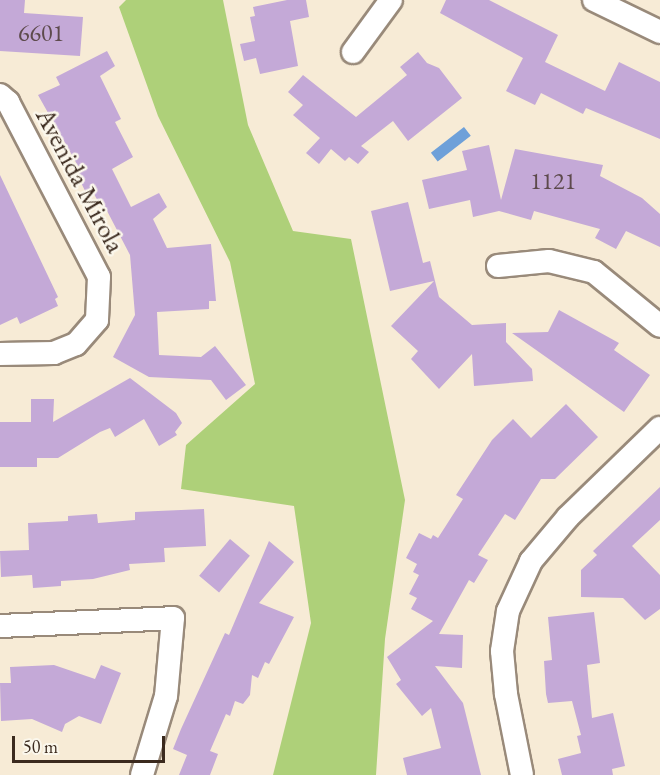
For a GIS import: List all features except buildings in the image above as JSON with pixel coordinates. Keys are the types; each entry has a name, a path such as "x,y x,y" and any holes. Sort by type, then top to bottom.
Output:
{"street":[{"path":"353,52 391,0"},
{"path":"594,0 660,32"},
{"name":"Avenida Mirola","path":"0,354 54,353 76,344 97,320 99,277 4,98"},
{"path":"498,266 549,261 594,272 660,326"},
{"path":"522,775 505,683 502,651 508,611 531,561 568,517 660,428"},
{"path":"0,626 173,618 166,696 142,775"}],"green space":[{"path":"126,0 223,0 248,125 293,231 351,239 405,500 385,639 376,775 273,775 311,623 294,506 181,489 186,445 255,384 230,262 158,116 119,7"}],"water":[{"path":"464,127 471,136 438,162 431,153"}]}
